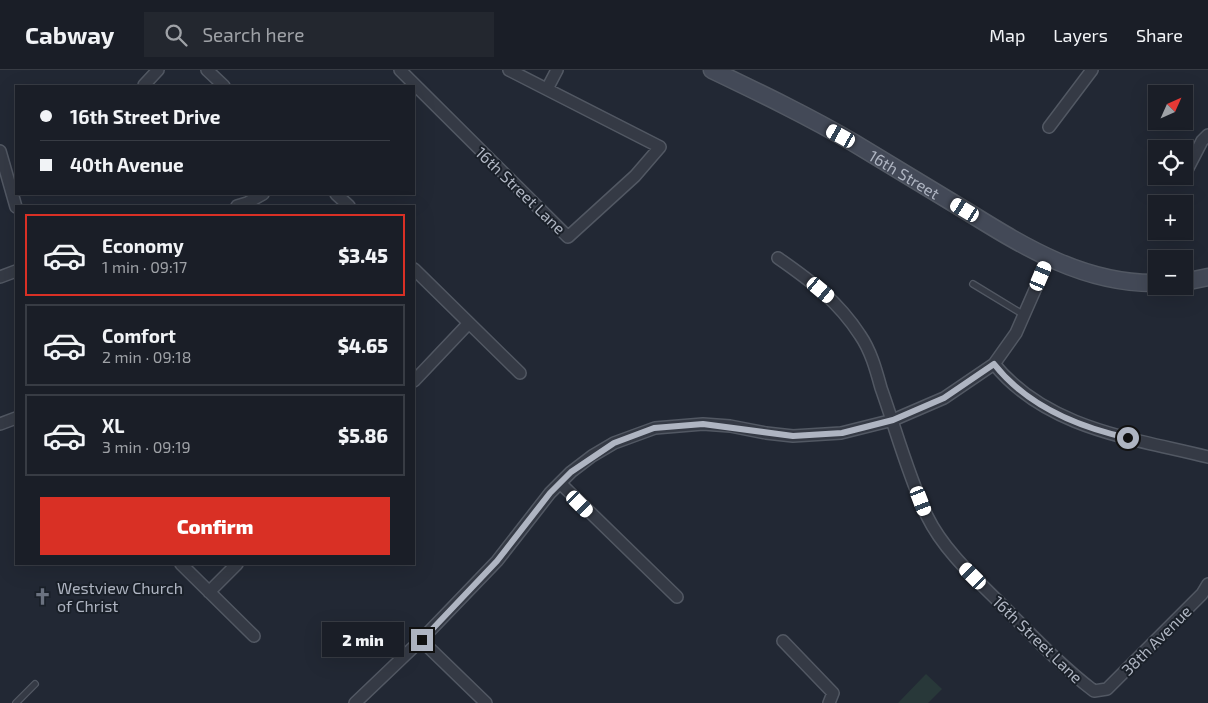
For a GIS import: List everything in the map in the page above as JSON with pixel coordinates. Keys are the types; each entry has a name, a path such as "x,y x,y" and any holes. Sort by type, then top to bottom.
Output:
{"main road":[{"name":"16th Street","path":"712,70 818,123 1004,234 1048,258 1095,276 1118,281 1148,283"},
{"path":"1193,280 1208,277"}],"street":[{"path":"144,85 158,70"},
{"path":"207,70 223,85"},
{"name":"16th Street Lane","path":"400,70 568,237 634,176 660,147 510,70"},
{"path":"547,89 557,70"},
{"path":"1049,127 1092,70"},
{"path":"1193,158 1202,141 1208,135"},
{"path":"0,151 15,205"},
{"path":"240,205 262,195"},
{"path":"337,195 348,205"},
{"name":"16th Street Lane","path":"778,258 830,297 861,335 872,358 924,509 936,532 959,562 1043,646 1082,682 1094,691 1099,690"},
{"path":"355,703 422,640 497,561 550,493 585,461 614,443 654,428 703,424 793,436 842,433 893,420 944,398 994,364 1016,333 1048,258"},
{"path":"415,270 520,373"},
{"path":"0,277 15,272"},
{"path":"415,380 469,323"},
{"path":"994,364 1005,378 1045,408 1068,419 1112,434 1208,457"},
{"path":"0,424 15,418"},
{"path":"560,483 677,597"},
{"path":"182,565 254,636"},
{"path":"209,592 236,565"},
{"name":"38th Avenue","path":"1099,690 1107,689 1202,594 1208,584"},
{"path":"422,640 486,703"},
{"path":"783,641 829,688 833,694 829,703"}],"lane":[{"path":"972,284 1024,315"},
{"path":"16,703 35,684"}],"shaded area":[{"path":"926,674 942,689 928,703 898,703"}],"place":[{"name":"Westview Church of Christ","path":"43,596"}],"route":[{"path":"422,640 497,561 550,493 571,472 592,456 614,443 654,428 703,424 730,426 793,436 842,433 893,420 944,398 994,364 1005,378 1045,408 1087,427 1128,438"}]}
